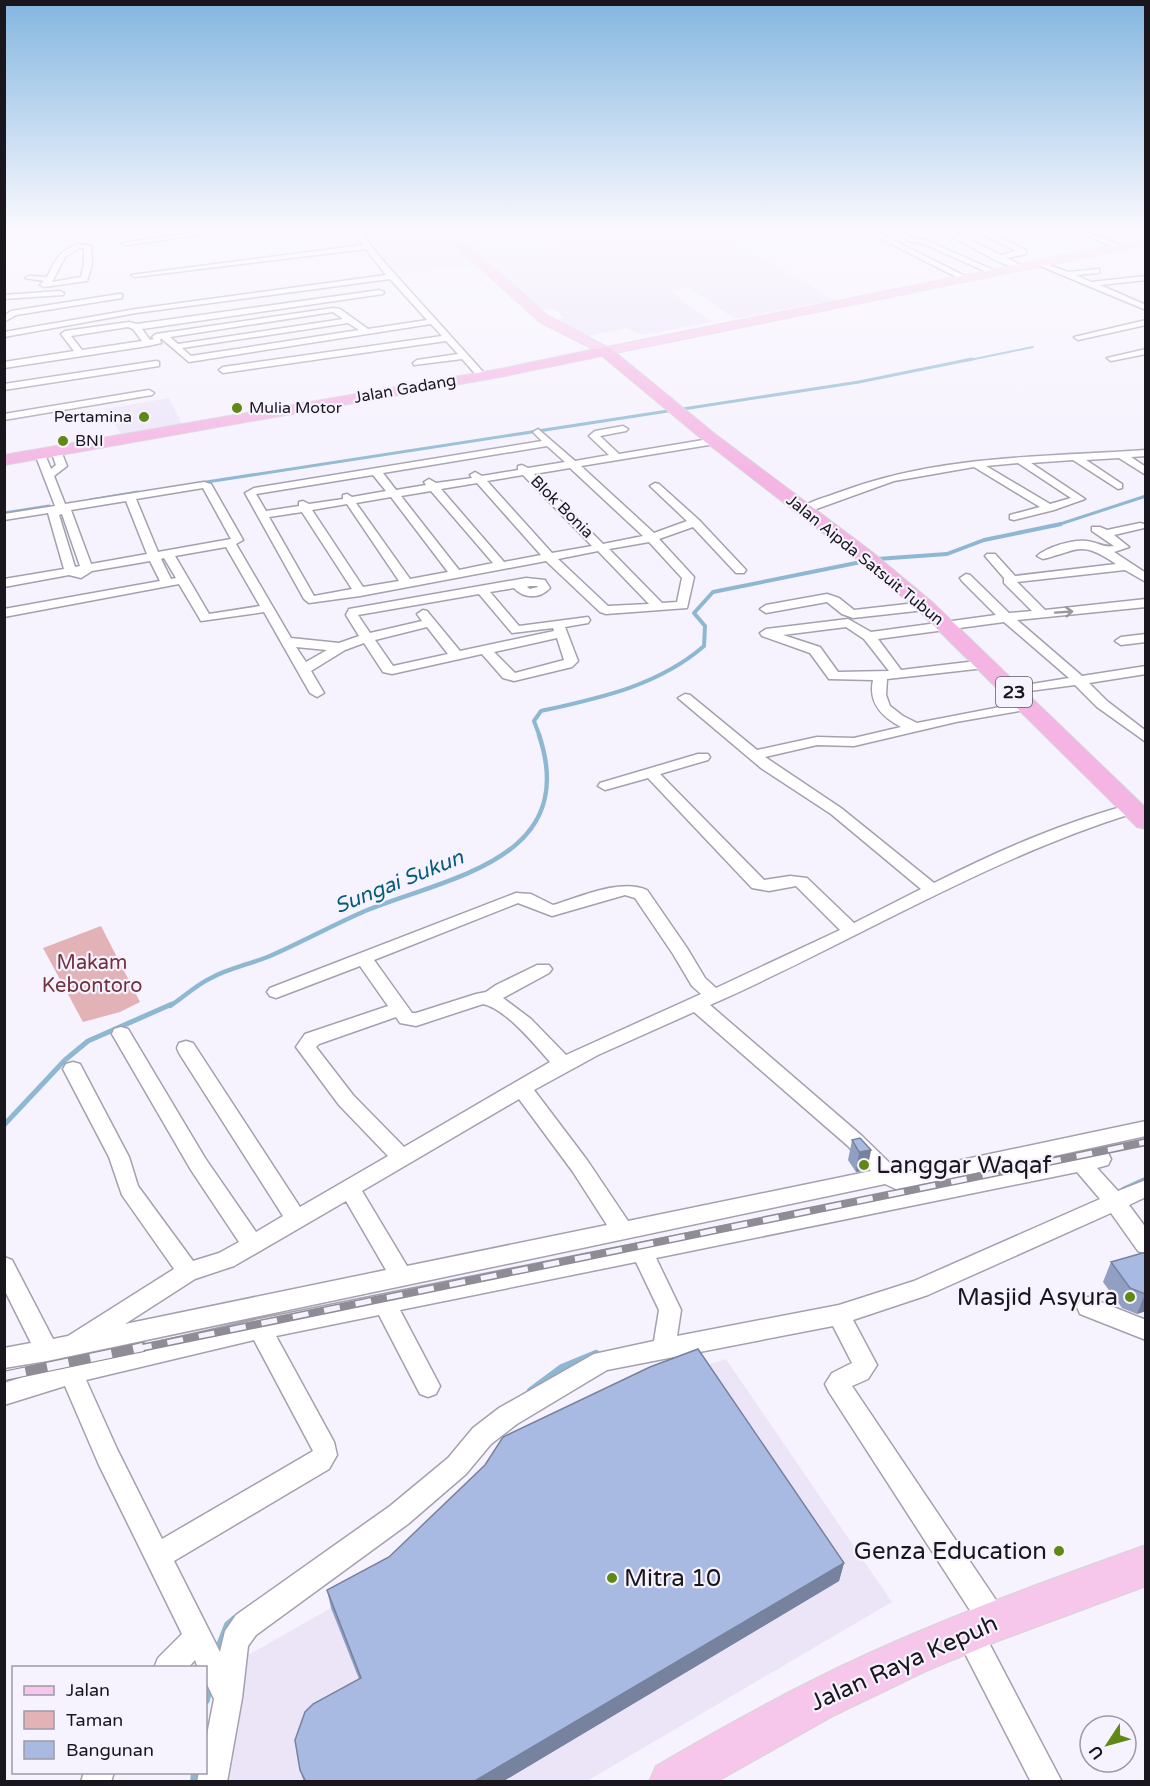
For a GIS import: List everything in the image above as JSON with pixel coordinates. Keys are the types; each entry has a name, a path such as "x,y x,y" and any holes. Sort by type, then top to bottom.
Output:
{"highway":[{"name":"Jalan Gadang","path":"4,460 482,376 605,351"},
{"name":"Jalan Aipda Satsuit Tubun","path":"605,351 712,439 871,561 925,606 1141,818"},
{"name":"Jalan Aipda Satsuit Tubun","path":"588,355 621,365"}],"main road":[{"path":"540,313 549,321 605,351"},
{"name":"Jalan Gadang","path":"605,351 792,313"},
{"path":"549,321 552,329 588,355"},
{"name":"Jalan Raya Kepuh","path":"672,1782 809,1706 910,1656 1146,1565"}],"street":[{"path":"4,320 14,313"},
{"path":"4,327 80,313"},
{"path":"4,365 80,353 141,329 215,313"},
{"path":"4,335 141,329 242,313"},
{"path":"168,337 313,313"},
{"path":"331,313 367,332"},
{"path":"427,313 482,376"},
{"path":"180,347 346,321"},
{"path":"346,321 357,333"},
{"path":"4,345 129,324 168,337 180,347 187,359 434,321"},
{"path":"1078,337 1146,321"},
{"path":"253,323 280,345"},
{"path":"130,335 141,329"},
{"path":"1095,333 1114,340"},
{"path":"65,334 80,353"},
{"path":"223,370 447,338"},
{"path":"72,343 84,342"},
{"path":"35,350 42,359"},
{"path":"1111,358 1146,351"},
{"path":"417,363 462,356"},
{"path":"1121,356 1137,362"},
{"path":"4,387 156,364"},
{"path":"4,417 149,393"},
{"path":"614,455 594,436 623,429"},
{"path":"477,477 549,557 605,610 683,605 688,577 652,538 538,432"},
{"path":"261,513 712,439"},
{"path":"548,443 254,490 250,493 310,599 319,600 652,538 695,522"},
{"path":"48,475 62,466 56,451"},
{"path":"804,510 900,476 1020,460 1146,453"},
{"path":"40,454 61,508 67,512 75,535 80,571"},
{"path":"1122,455 1146,472"},
{"path":"1075,457 1118,486"},
{"path":"1014,517 1080,499 1020,460"},
{"path":"413,465 433,485 501,566"},
{"path":"977,465 1050,508"},
{"name":"Blok Bonia","path":"524,469 659,607"},
{"path":"376,471 456,574"},
{"path":"4,517 207,486 237,540 4,584"},
{"path":"655,486 695,522 740,570"},
{"path":"130,497 167,583"},
{"path":"349,499 407,583"},
{"path":"304,506 360,592"},
{"path":"61,508 53,514 61,537 80,571 90,597"},
{"path":"1106,551 1123,547 1100,532 1144,527"},
{"path":"61,537 75,535"},
{"path":"229,543 317,693"},
{"path":"1043,556 1078,543 1106,551 1146,579"},
{"path":"168,554 205,618 268,609"},
{"path":"991,556 1011,579"},
{"path":"1011,579 1127,566"},
{"path":"966,578 1064,666 1105,707 1143,733"},
{"path":"1011,579 1008,581 1042,614"},
{"path":"4,613 182,580"},
{"path":"524,587 482,590 353,612 352,615 388,669 392,670 484,649 521,635 560,628 584,620"},
{"path":"482,590 521,635"},
{"path":"765,609 827,598 836,601 848,613 853,614 925,606"},
{"path":"415,601 429,623 456,655"},
{"path":"868,636 1006,616 1146,603"},
{"path":"790,616 802,628"},
{"path":"304,669 340,647 429,623"},
{"path":"897,673 868,636 848,623 766,633 815,650 834,676 881,676 985,664"},
{"path":"484,649 508,675 517,677 570,662 560,628"},
{"path":"1122,641 1146,638"},
{"path":"288,642 340,647"},
{"path":"754,754 817,741 854,742 1079,682 1146,670"},
{"path":"881,676 880,691 885,711 895,719 914,727"},
{"path":"685,698 754,754 836,811 933,890"},
{"path":"605,786 704,757"},
{"path":"650,772 758,884 767,886 785,881 801,882 852,931"},
{"path":"73,1345 188,1272 226,1260 563,1064 600,1045 705,1000 852,931 993,860 1054,835 1141,818"},
{"path":"276,992 511,899 525,898 552,911 624,890 633,890 641,894 681,952 705,1000 877,1162 886,1176 898,1182 1146,1128"},
{"path":"363,958 406,1018 416,1020 482,998 491,998 526,1026 563,1064"},
{"path":"491,998 502,989 543,969"},
{"path":"399,1009 312,1039 305,1047 346,1100 402,1157"},
{"path":"121,1034 198,1164 252,1243"},
{"path":"186,1048 296,1219"},
{"path":"73,1069 119,1157 129,1189 188,1272"},
{"path":"522,1089 580,1166 622,1230"},
{"path":"4,1395 71,1373 260,1329 1091,1161 1111,1198 1146,1245"},
{"path":"4,1358 886,1176"},
{"path":"349,1188 402,1277"},
{"path":"212,1782 228,1698 235,1641 246,1625 399,1515 457,1466 482,1436 507,1416 602,1361 665,1343 839,1316 920,1288 1111,1198 1146,1188"},
{"path":"642,1253 670,1310 665,1343"},
{"path":"4,1266 46,1350"},
{"path":"386,1305 428,1386"},
{"path":"1088,1307 1146,1330"},
{"path":"839,1316 865,1365 861,1371 839,1380 837,1384 981,1627 1047,1782"},
{"path":"158,1556 320,1461 325,1455 326,1450 260,1329"},
{"path":"71,1373 98,1438 228,1698"},
{"path":"173,1666 206,1652"}],"shaded area":[{"path":"559,313 700,313 712,322 642,335 627,328 583,337 557,320 564,318"},
{"path":"727,313 765,313 735,319"},
{"name":"Pertamina","path":"169,398 182,424 121,434 105,409"},
{"name":"Mitra 10","path":"726,1359 892,1602 587,1781 225,1782 241,1659 331,1608 696,1369"}],"green space":[{"name":"Makam Kebontoro","path":"101,926 140,1002 120,1012 83,1022 43,948"}],"building":[{"path":"860,1138 871,1150 859,1152 852,1140"},
{"path":"1146,1252 1145,1294 1130,1288 1111,1262"},
{"name":"Mitra 10","path":"698,1349 844,1563 473,1782 306,1782 300,1770 295,1740 305,1712 313,1704 361,1678 327,1590 389,1557 485,1465 503,1437 650,1367"}],"waterway":[{"path":"965,361 1033,347"},
{"path":"683,409 859,382 972,359"},
{"path":"200,483 668,411"},
{"path":"90,500 138,492"},
{"path":"1059,524 1146,496"},
{"path":"4,513 49,506"},
{"path":"877,559 947,554 984,540 1059,524"},
{"path":"1054,526 1059,524"},
{"name":"Sungai Sukun","path":"540,737 534,721 541,711 606,695 648,681 686,660 704,646 705,626 694,613 713,592 866,561"},
{"name":"Sungai Sukun","path":"170,1006 200,984 218,975 270,956 365,911 468,873 499,857 524,837 541,810 547,777 539,735"},
{"name":"Sungai Sukun","path":"4,1125 65,1060 88,1041 172,1004"},
{"path":"1124,1189 1146,1179"},
{"path":"531,1391 562,1368 596,1354"},
{"path":"217,1653 228,1625 235,1619"},
{"path":"207,1696 210,1682"},
{"path":"194,1782 195,1774"}],"railway":[{"path":"136,1349 1146,1142"},
{"path":"4,1376 143,1347"}],"place":[{"name":"Mulia Motor","path":"237,408"},
{"name":"Pertamina","path":"144,417"},
{"name":"BNI","path":"63,441"},
{"name":"Langgar Waqaf","path":"864,1165"},
{"name":"Masjid Asyura","path":"1130,1297"},
{"name":"Genza Education","path":"1059,1551"},
{"name":"Mitra 10","path":"612,1578"}]}
